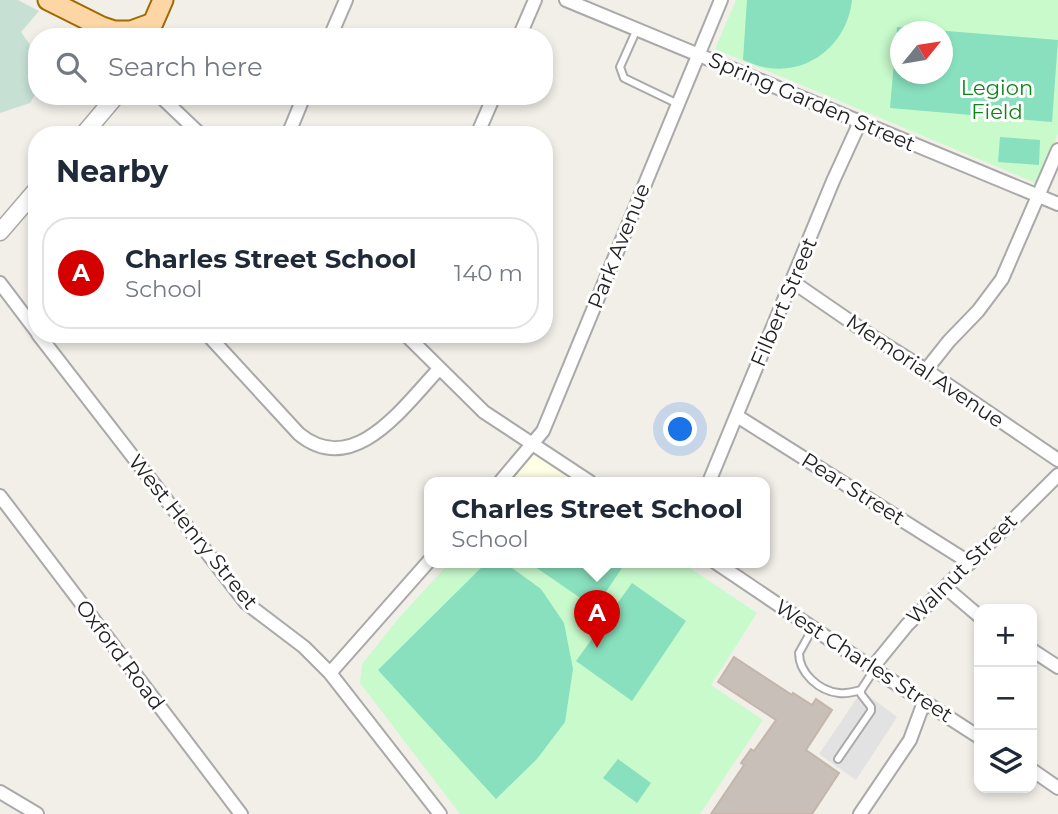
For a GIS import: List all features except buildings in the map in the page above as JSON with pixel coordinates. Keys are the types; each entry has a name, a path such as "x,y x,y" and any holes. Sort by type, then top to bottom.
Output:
{"main road":[{"path":"48,0 105,28"},
{"path":"151,28 163,0"}],"street":[{"path":"334,28 346,0"},
{"path":"523,28 535,0"},
{"name":"Spring Garden Street","path":"566,0 1058,204"},
{"name":"Park Avenue","path":"504,477 543,431 721,0"},
{"path":"91,126 108,105"},
{"path":"169,105 192,126"},
{"path":"292,126 300,105"},
{"path":"481,126 490,105"},
{"name":"Filbert Street","path":"711,477 832,181 860,122"},
{"path":"926,370 997,286 1058,150"},
{"path":"0,232 28,199"},
{"name":"Memorial Avenue","path":"793,282 1058,460"},
{"name":"West Henry Street","path":"0,283 28,312"},
{"name":"West Henry Street","path":"45,343 246,603 304,647 330,673 440,814"},
{"path":"215,343 299,434 311,444 323,449 347,448 368,439 439,369"},
{"path":"414,343 484,412 582,477"},
{"name":"Pear Street","path":"737,416 970,563"},
{"name":"Walnut Street","path":"873,669 892,641 1058,475"},
{"name":"Oxford Road","path":"0,496 241,814"},
{"path":"330,673 424,567"},
{"name":"West Charles Street","path":"724,568 974,734"},
{"path":"945,587 974,612"},
{"path":"1037,653 1058,667"},
{"path":"860,814 910,740 924,702"},
{"path":"1037,773 1058,788"},
{"path":"0,792 37,814"}],"lane":[{"path":"637,29 620,67 624,78 678,104"},
{"path":"813,628 799,653 803,671 830,691 839,693 861,690"},
{"path":"838,759 871,711 861,690 873,669"}],"shaded area":[{"path":"0,0 18,0 39,11 21,32 28,42 28,104 0,113"},
{"path":"532,446 582,477 504,477"},
{"path":"869,696 897,717 856,780 819,754 857,698"}],"green space":[{"name":"Legion Field","path":"736,0 1058,0 1058,134 1036,183 715,49"},
{"path":"747,0 852,0 849,15 835,42 813,60 784,69 743,60"},
{"path":"953,32 1058,40 1052,122 890,108 892,84 953,84"},
{"path":"1000,137 1040,140 1039,165 998,162"},
{"path":"445,568 690,568 757,613 711,685 763,720 700,814 460,814 360,683 362,664"},
{"path":"481,568 512,568 541,589 564,623 573,669 565,722 537,759 496,799 378,670"},
{"path":"537,568 622,568 595,608"},
{"path":"632,583 686,621 632,701 576,661"},
{"path":"618,759 651,783 637,803 603,778"}],"place":[{"name":"Charles Street School","path":"597,648"}]}
